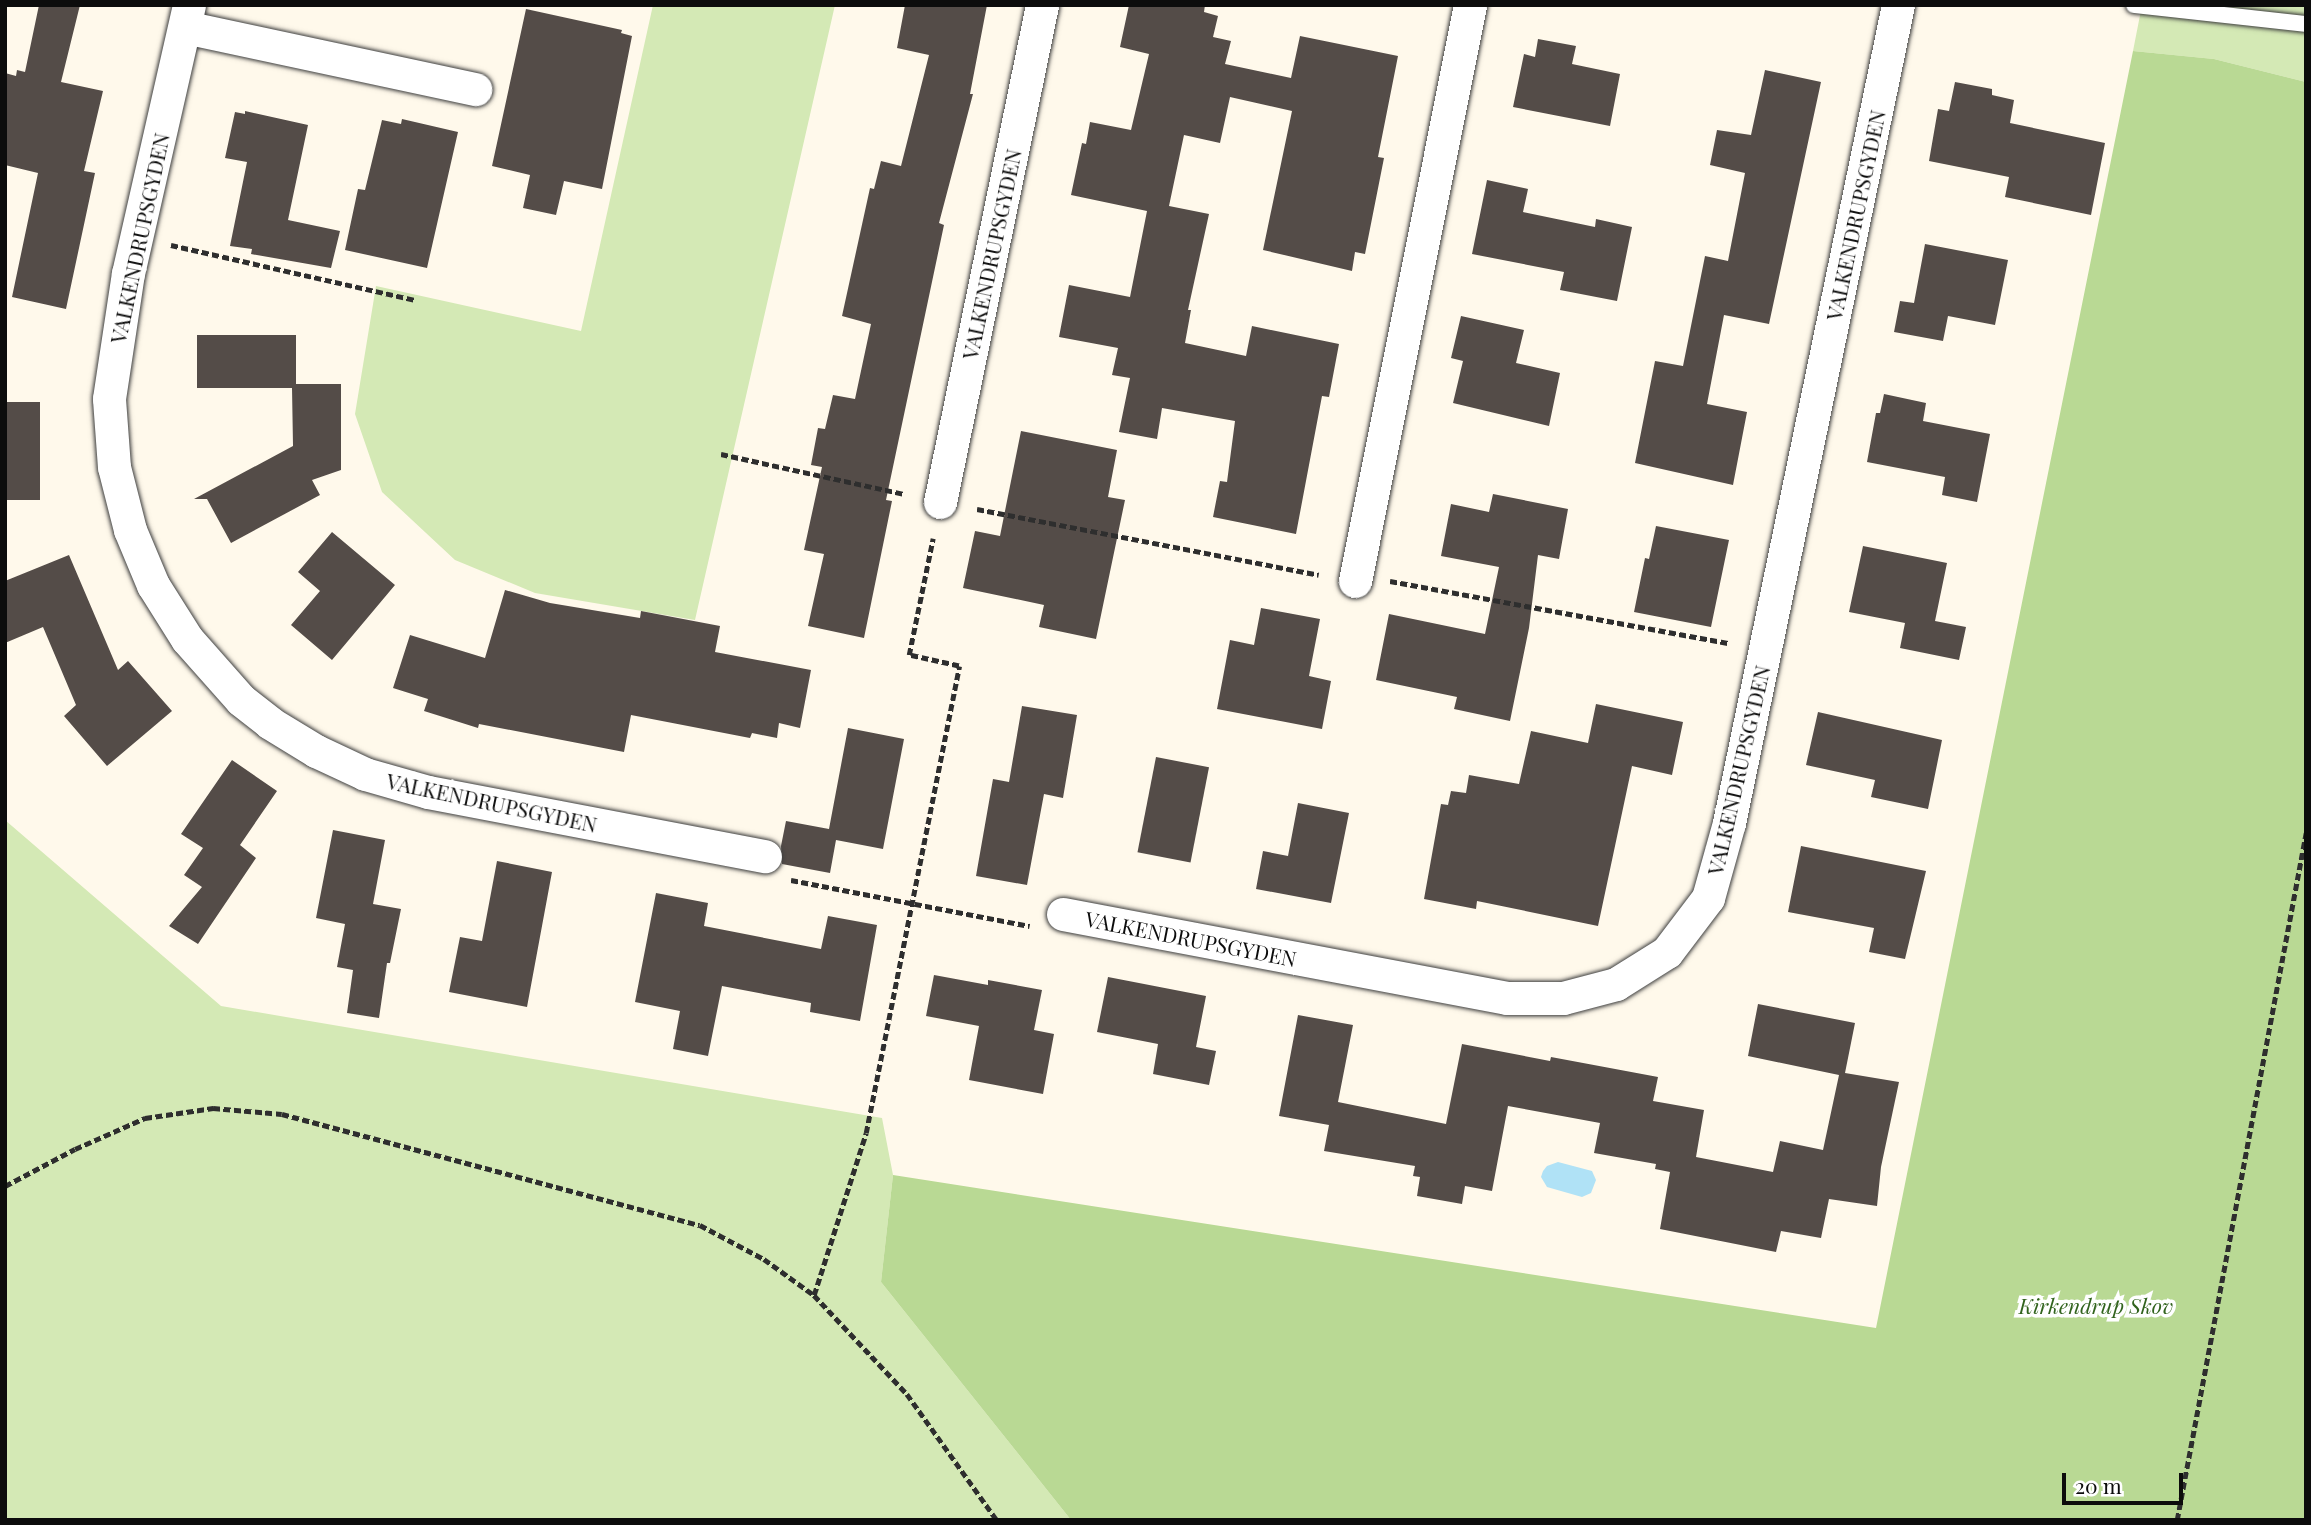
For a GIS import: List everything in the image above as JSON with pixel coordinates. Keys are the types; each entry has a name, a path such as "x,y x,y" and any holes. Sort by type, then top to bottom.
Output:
{"street":[{"name":"VALKENDRUPSGYDEN","path":"940,502 1042,5"},
{"path":"1355,581 1470,5"},
{"name":"VALKENDRUPSGYDEN","path":"1063,914 1507,998 1563,998 1616,984 1667,952 1708,898 1729,822 1898,5"},
{"name":"VALKENDRUPSGYDEN","path":"475,89 187,16 123,299 109,398 114,467 130,530 153,585 187,639 241,700 316,751 365,774 428,792 765,856"}],"lane":[{"path":"2134,5 2306,24"}],"path":[{"path":"138,238 416,300"},
{"path":"721,454 940,502 1355,581 1403,581 1765,649"},
{"path":"814,1295 866,1133 909,905 959,666 909,655 940,502"},
{"path":"2177,1520 2306,833"},
{"path":"765,856 771,876 909,905 1037,927 1063,914"},
{"path":"5,1186 75,1149 145,1118 213,1108 282,1114 700,1225 764,1259 814,1295 907,1394 997,1520"}],"green space":[{"path":"653,5 835,5 695,620 535,593 455,560 382,492 355,414 376,286 581,331"},
{"path":"2142,5 2306,5 2306,82 2214,59 2133,51"},
{"name":"Kirkendrup Skov","path":"2133,51 2214,59 2306,82 2306,1520 1071,1520 881,1282 893,1175 1876,1328"},
{"path":"5,820 221,1006 882,1118 893,1175 881,1282 1071,1520 5,1520"}],"water":[{"path":"1558,1162 1592,1171 1596,1180 1591,1193 1582,1197 1547,1187 1541,1177 1543,1171 1547,1166"}],"building":[{"path":"39,5 80,5 61,82 103,91 84,171 95,173 66,309 12,297 38,173 5,165 5,73 16,76 17,70 25,72"},
{"path":"905,5 987,5 970,94 973,94 939,223 944,225 886,500 892,501 864,638 808,626 824,554 804,550 822,467 811,465 818,428 825,429 833,395 855,399 871,324 842,316 870,188 874,189 881,161 901,166 929,55 897,48"},
{"path":"1129,5 1205,5 1204,12 1218,16 1213,37 1231,41 1225,64 1291,78 1300,36 1398,56 1378,157 1384,158 1365,254 1355,252 1352,271 1263,250 1292,111 1230,97 1220,143 1184,135 1169,206 1209,214 1188,310 1191,310 1185,343 1246,356 1252,326 1339,344 1329,397 1322,396 1296,534 1213,517 1220,481 1227,482 1235,421 1162,408 1157,439 1119,432 1130,378 1112,375 1118,348 1059,337 1069,285 1130,297 1147,211 1071,195 1082,143 1086,144 1090,122 1131,130 1149,54 1120,47"},
{"path":"526,9 622,30 621,33 632,36 602,189 564,181 556,215 523,208 530,175 492,166"},
{"path":"1538,39 1576,46 1572,64 1620,74 1610,126 1513,107 1524,54 1535,57"},
{"path":"1765,70 1821,82 1769,324 1724,315 1707,404 1747,412 1733,485 1635,463 1655,361 1683,366 1705,256 1728,261 1745,173 1710,165 1717,130 1751,135"},
{"path":"1955,82 1992,89 1992,95 2014,100 2010,123 2105,143 2091,215 2005,197 2009,177 1929,161 1938,109 1949,111"},
{"path":"245,111 308,125 288,220 340,231 331,268 251,254 252,249 230,246 247,162 225,158 235,112 245,114"},
{"path":"402,119 458,132 427,268 345,250 358,189 365,190 382,120 401,124"},
{"path":"1487,180 1528,189 1523,212 1595,227 1596,219 1632,227 1617,301 1560,290 1564,272 1472,254"},
{"path":"1925,244 2008,260 1995,325 1948,316 1943,341 1894,332 1900,301 1914,303"},
{"path":"1461,316 1524,330 1516,363 1560,373 1549,426 1453,403 1463,361 1451,358"},
{"path":"197,335 296,335 296,384 341,384 341,470 312,480 320,495 231,543 207,499 194,499 293,446 292,388 197,388"},
{"path":"1884,394 1926,403 1923,421 1990,434 1977,502 1942,495 1945,477 1867,462 1876,413 1880,413"},
{"path":"5,402 40,402 40,500 5,500"},
{"path":"1021,431 1117,450 1108,497 1125,500 1096,639 1039,627 1044,605 963,588 975,531 1000,536"},
{"path":"1493,494 1568,509 1559,559 1538,555 1529,628 1510,721 1454,709 1457,697 1376,680 1389,614 1485,634 1499,567 1441,556 1451,504 1489,512"},
{"path":"1656,526 1729,540 1711,627 1634,612 1645,558 1649,559"},
{"path":"332,532 395,585 332,660 291,625 320,591 298,572"},
{"path":"1863,546 1947,563 1935,621 1966,627 1959,660 1900,648 1905,623 1849,612"},
{"path":"69,555 118,670 128,661 172,711 107,766 64,716 76,705 43,627 5,643 5,581"},
{"path":"505,590 550,603 640,618 641,611 720,626 715,652 811,670 800,728 779,723 777,738 752,733 750,738 631,715 624,752 479,724 478,728 424,711 428,699 393,688 410,635 485,658"},
{"path":"1261,608 1320,619 1309,676 1331,681 1322,729 1217,709 1230,640 1254,645"},
{"path":"1596,704 1683,722 1672,775 1632,766 1598,926 1477,901 1476,909 1424,899 1441,804 1448,805 1451,791 1466,793 1469,775 1519,784 1531,731 1588,743"},
{"path":"1022,706 1077,715 1063,798 1044,794 1027,885 976,876 993,779 1009,782"},
{"path":"1818,712 1942,740 1928,809 1871,797 1875,780 1806,765"},
{"path":"848,728 904,739 883,849 836,840 830,873 782,864 781,846 786,821 829,829"},
{"path":"1156,757 1209,767 1190,863 1137,852"},
{"path":"232,760 277,791 240,845 256,858 198,944 169,926 202,887 184,875 203,848 181,834"},
{"path":"1298,803 1349,813 1331,903 1256,889 1263,851 1288,856"},
{"path":"333,830 385,840 373,904 401,909 390,963 387,963 379,1018 347,1013 353,970 337,967 345,924 316,918"},
{"path":"1801,846 1926,871 1905,959 1869,952 1874,928 1788,912"},
{"path":"497,861 552,872 527,1007 449,992 460,937 482,941"},
{"path":"656,893 708,903 704,926 821,949 828,916 877,925 860,1021 810,1012 811,1003 722,986 708,1056 673,1049 680,1011 635,1002"},
{"path":"934,975 988,985 988,980 1042,990 1034,1030 1054,1034 1043,1094 969,1080 979,1026 926,1016"},
{"path":"1108,977 1206,996 1196,1047 1216,1051 1209,1085 1153,1074 1158,1044 1097,1032"},
{"path":"1758,1004 1855,1023 1845,1073 1899,1082 1881,1167 1877,1206 1829,1199 1821,1238 1781,1231 1776,1252 1660,1229 1670,1172 1655,1169 1656,1164 1594,1153 1600,1123 1508,1106 1492,1191 1465,1186 1462,1204 1417,1196 1420,1177 1413,1176 1415,1166 1324,1151 1329,1125 1279,1116 1298,1015 1353,1025 1338,1102 1446,1124 1462,1044 1550,1061 1551,1057 1658,1077 1653,1101 1704,1110 1696,1157 1773,1172 1780,1141 1823,1150 1839,1075 1748,1056"}]}
